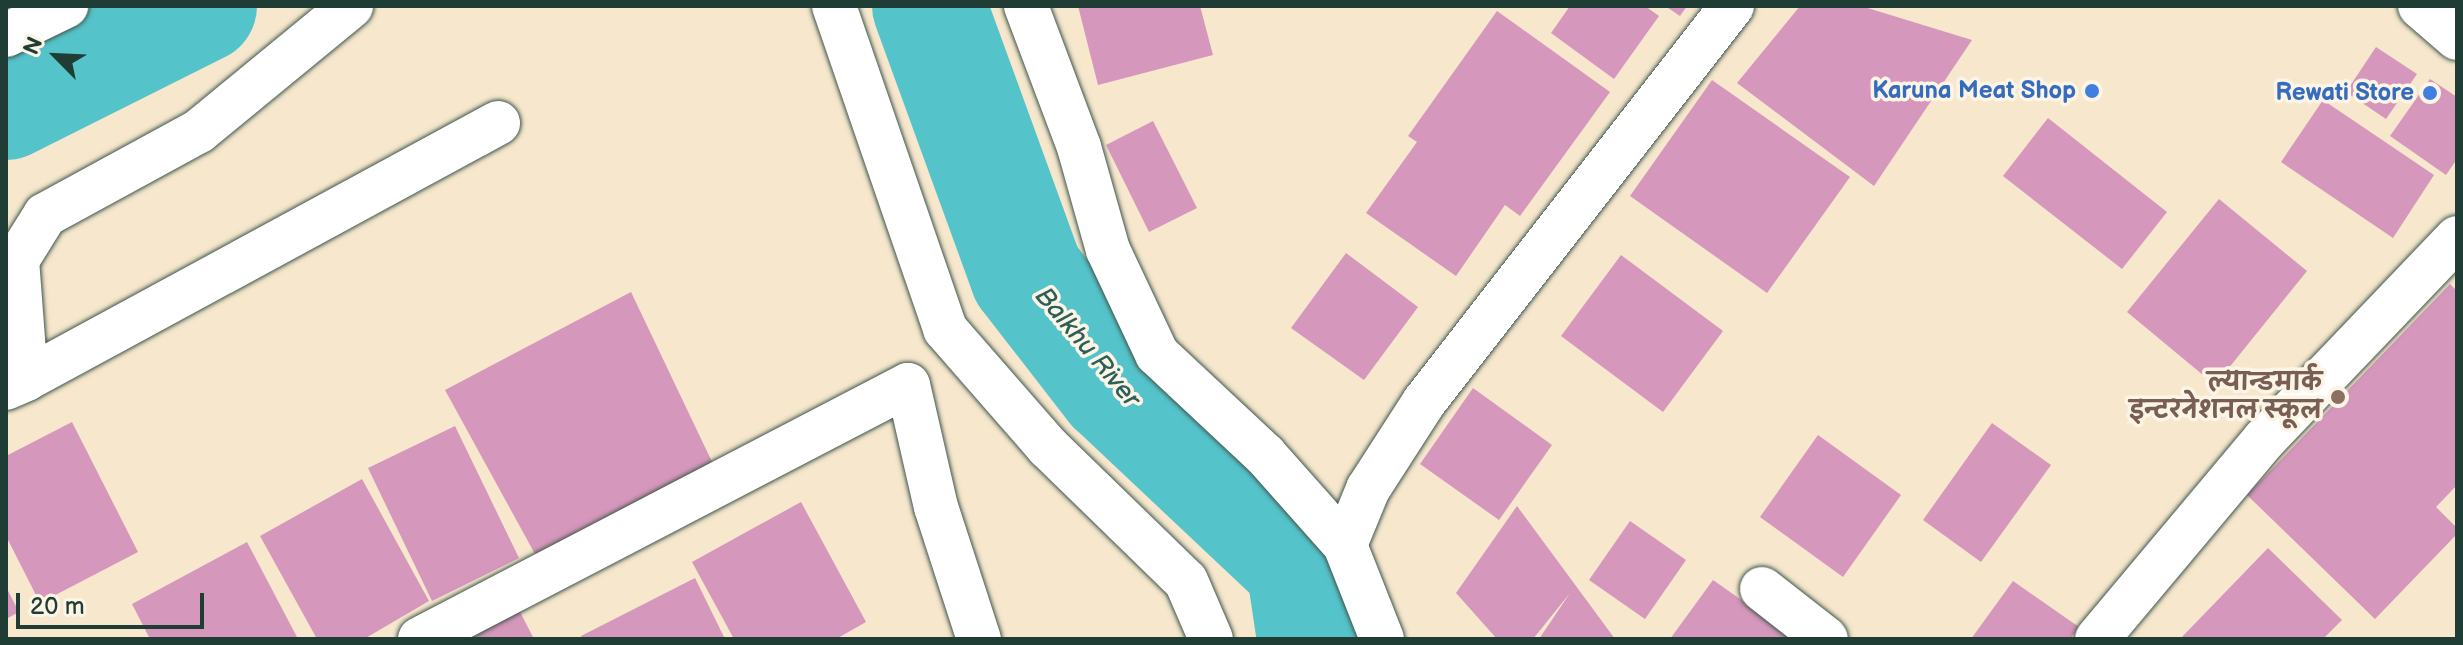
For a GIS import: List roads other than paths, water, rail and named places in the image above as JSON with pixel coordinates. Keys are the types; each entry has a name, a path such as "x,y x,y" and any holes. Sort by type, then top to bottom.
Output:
{"street":[{"path":"6,35 66,6"},
{"path":"351,6 199,131 45,215 17,260 16,384 498,123"},
{"path":"834,6 945,329 1048,447 1186,581 1211,639"},
{"path":"1026,6 1079,147 1108,250 1157,354 1265,455 1345,545 1382,639"},
{"path":"1345,545 1368,489 1424,402 1732,6"},
{"path":"2420,6 2457,38"},
{"path":"2097,639 2265,439 2457,238"},
{"path":"420,639 908,385 945,329"},
{"path":"908,385 936,507 979,639"},
{"path":"1762,589 1826,639"}],"waterway":[{"name":"Balkhu River","path":"6,103 200,6"},
{"name":"Balkhu River","path":"929,6 1027,275 1114,387 1303,565 1314,639"}],"place":[{"name":"Karuna Meat Shop","path":"2092,91"},
{"name":"Rewati Store","path":"2430,93"},
{"name":"ल्यान्डमार्क इन्टरनेशनल स्कूल","path":"2338,397"}]}
